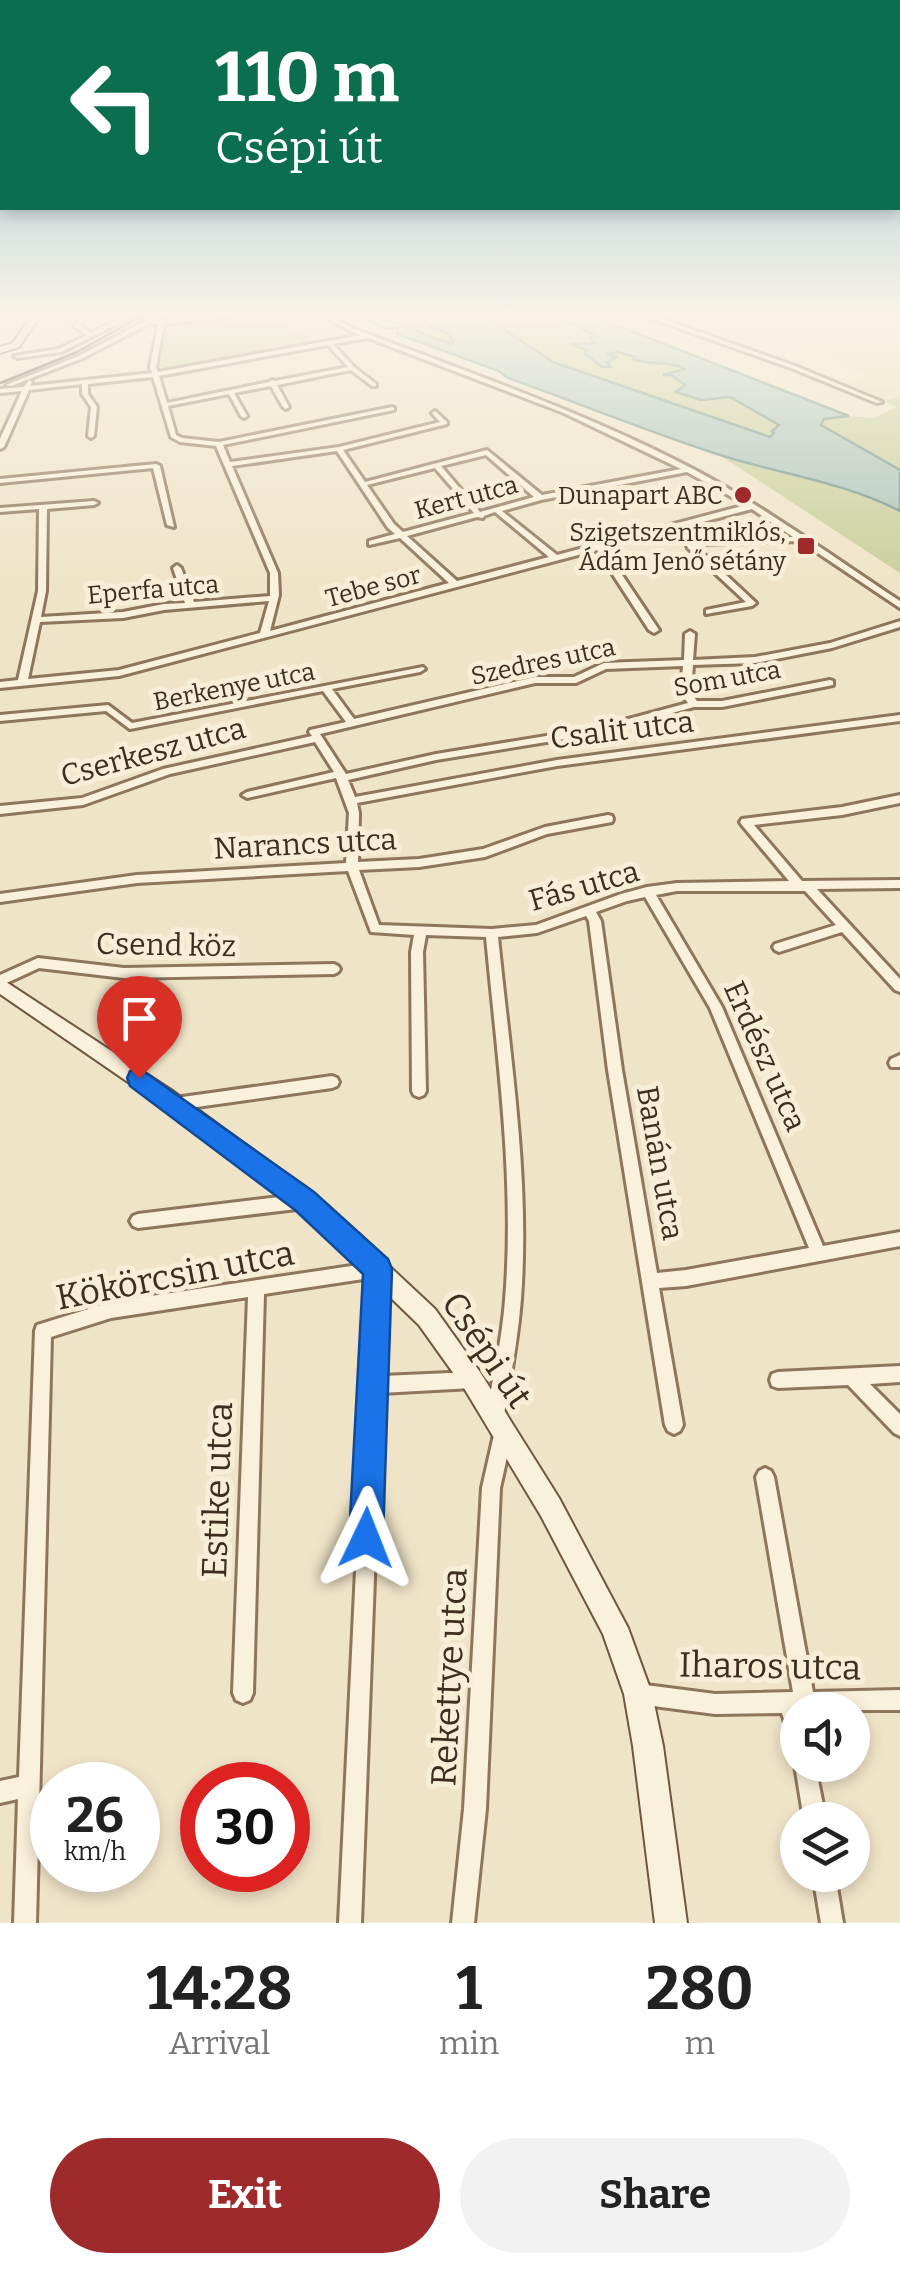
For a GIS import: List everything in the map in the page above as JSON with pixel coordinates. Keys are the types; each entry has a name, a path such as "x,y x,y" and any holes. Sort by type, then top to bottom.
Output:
{"street":[{"path":"0,447 20,403"},
{"path":"90,436 92,403"},
{"path":"175,403 165,405 176,438 219,444 392,409"},
{"path":"237,403 244,416"},
{"path":"284,403 286,407"},
{"path":"542,403 689,470 753,506 900,605"},
{"path":"230,464 338,449 446,424 435,413"},
{"path":"219,444 271,563 276,586 264,635"},
{"path":"338,449 400,535 455,584"},
{"path":"364,484 488,452 540,498"},
{"path":"436,465 480,516"},
{"path":"0,481 156,466 170,525"},
{"name":"Kert utca","path":"372,542 540,498 689,470"},
{"path":"0,510 94,503"},
{"name":"Tebe sor","path":"0,685 119,673 753,506"},
{"path":"22,684 43,579 43,507"},
{"path":"498,511 555,558"},
{"path":"676,527 694,541 798,539"},
{"path":"694,541 691,546 752,603 709,612"},
{"path":"599,547 654,630"},
{"path":"177,568 191,606"},
{"name":"Eperfa utca","path":"35,620 122,616 274,598"},
{"name":"Szedres utca","path":"316,735 351,722 535,680 576,680 604,666 755,660 796,654 900,624"},
{"path":"690,634 686,692 694,704"},
{"name":"Berkenye utca","path":"0,718 108,708 130,726 420,669"},
{"name":"Som utca","path":"247,795 574,734 694,704 722,704 830,683"},
{"path":"326,689 351,722"},
{"name":"Csalit utca","path":"351,801 589,759 900,718"},
{"path":"574,734 589,759"},
{"name":"Fás utca","path":"316,735 342,776 351,801 352,866 375,929 492,933 538,928 647,892 677,888 900,884"},
{"name":"Cserkesz utca","path":"0,810 83,801 167,772 316,735"},
{"path":"900,799 842,811 746,822 900,987"},
{"name":"Narancs utca","path":"0,898 137,879 419,863 485,853 544,832 608,819"},
{"name":"Erdész utca","path":"647,892 716,1007 818,1252"},
{"name":"Banán utca","path":"589,911 595,920 615,1070 674,1426"},
{"path":"779,947 844,927"},
{"path":"418,1092 421,932"},
{"name":"Rekettye utca","path":"463,1923 475,1809 490,1488 507,1367 512,1215 492,933"},
{"name":"Csend köz","path":"0,983 38,963 124,973 334,970"},
{"name":"Csépi út","path":"0,983 175,1104 304,1201 427,1316 472,1380 550,1507 614,1628 638,1694 671,1923"},
{"path":"175,1104 332,1082"},
{"path":"138,1221 304,1201"},
{"path":"652,1281 900,1239"},
{"path":"350,1923 378,1269"},
{"name":"Kökörcsin utca","path":"29,1786 43,1330 111,1310 378,1269"},
{"name":"Estike utca","path":"244,1693 256,1289"},
{"path":"778,1380 900,1374"},
{"path":"850,1375 900,1427"},
{"path":"373,1385 472,1380"},
{"path":"766,1477 796,1692"},
{"name":"Iharos utca","path":"638,1694 715,1704 780,1703"},
{"name":"Iharos utca","path":"870,1701 900,1700"},
{"path":"0,1792 29,1786 24,1923"},
{"path":"827,1892 832,1923"}],"green space":[{"path":"576,403 815,403 849,416 874,418 897,407 888,403 900,403 900,573 718,454"}],"water":[{"path":"575,403 671,403 770,437 779,425 740,403 815,403 849,416 824,419 821,425 900,470 900,511 855,492 665,436"}],"place":[{"name":"Dunapart ABC","path":"743,495"},
{"name":"Szigetszentmiklós, Ádám Jenő sétány","path":"806,546"}],"route":[{"path":"139,1078 304,1201 378,1269 366,1538"}]}
